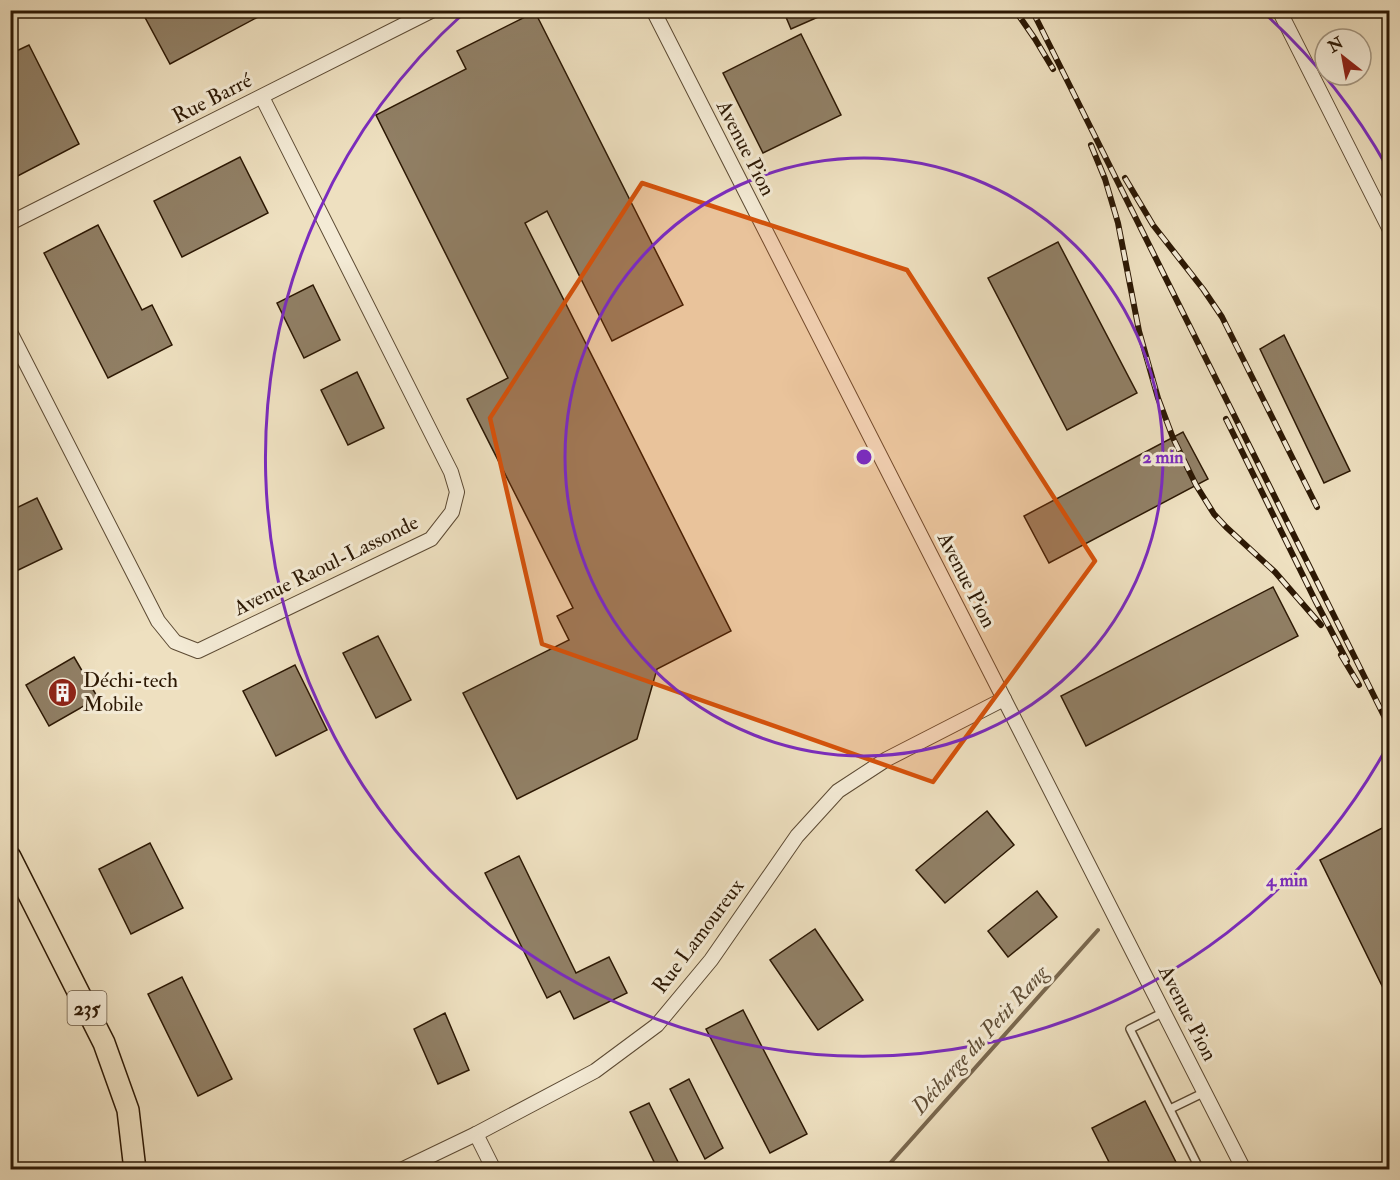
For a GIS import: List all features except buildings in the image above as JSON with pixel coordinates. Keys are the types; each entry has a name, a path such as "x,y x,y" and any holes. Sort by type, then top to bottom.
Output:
{"main road":[{"name":"235","path":"10,857 104,1043 128,1110 135,1170"}],"street":[{"name":"Rue Barré","path":"10,224 433,10"},
{"name":"Avenue Pion","path":"652,10 1244,1170"},
{"path":"1279,10 1389,230"},
{"name":"Avenue Raoul-Lassonde","path":"10,332 158,621 175,642 198,651 431,538 452,512 457,492 451,472 262,97"},
{"name":"Rue Lamoureux","path":"401,1170 476,1134 595,1071 657,1025 711,960 797,836 838,791 887,759 1004,699"},
{"path":"476,1134 494,1170"}],"lane":[{"path":"1164,1012 1130,1029 1200,1170"},
{"path":"1170,1109 1205,1092"}],"highlighted area":[{"path":"642,183 907,270 1095,561 933,782 542,644 490,418"}],"waterway":[{"name":"Décharge du Petit Rang","path":"884,1170 1098,930"}],"railway":[{"path":"1015,10 1053,69"},
{"path":"1032,10 1390,728"},
{"path":"1091,145 1105,179 1118,223 1139,331 1158,398 1173,438 1196,485 1214,514 1275,572 1321,625"},
{"path":"1125,178 1153,225 1222,317 1317,507"},
{"path":"1226,419 1347,661"},
{"path":"1341,655 1359,685"}],"place":[{"name":"Déchi-tech Mobile","path":"62,692"}]}
